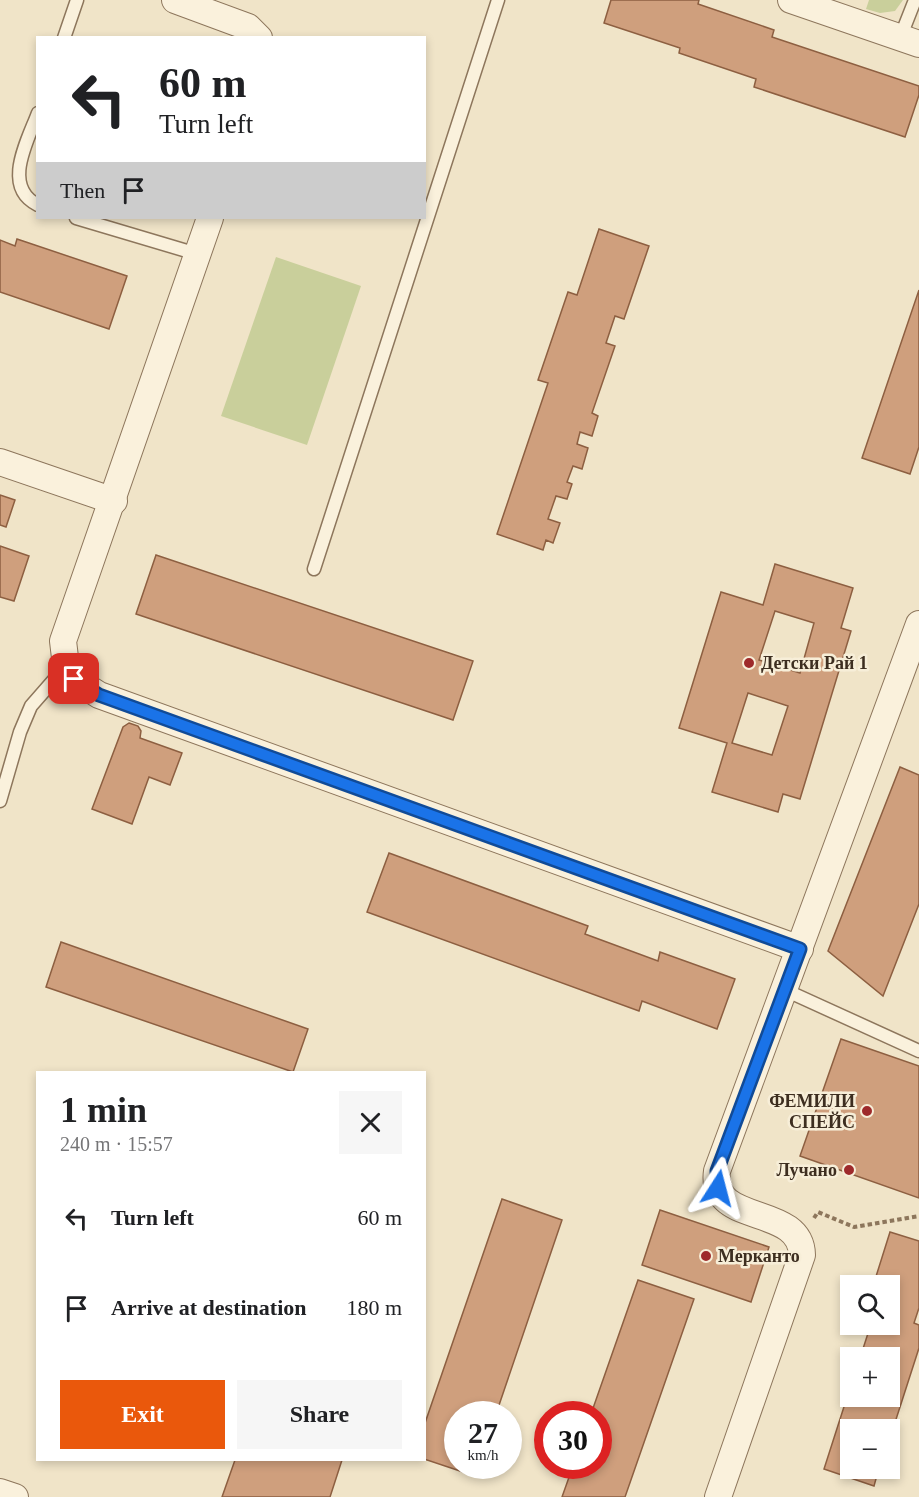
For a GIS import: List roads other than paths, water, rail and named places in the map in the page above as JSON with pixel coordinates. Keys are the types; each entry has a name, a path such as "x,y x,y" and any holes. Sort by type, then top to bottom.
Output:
{"street":[{"path":"175,0 248,27 257,36"},
{"path":"791,0 910,41"},
{"path":"210,219 114,501 65,634 63,654 66,666 74,679 99,695 800,949"},
{"path":"0,462 114,501"},
{"path":"718,1497 800,1264 802,1246 799,1238 788,1226 728,1203 722,1196 716,1179 800,949 909,680 919,624"},
{"path":"0,1492 15,1497"}],"lane":[{"path":"65,36 77,0"},
{"path":"314,569 498,0"},
{"path":"910,41 915,0"},
{"path":"36,118 19,165 18,175 24,195 36,204"},
{"path":"79,219 197,255"},
{"path":"0,801 20,732 31,706 66,666"},
{"path":"785,990 919,1051"}],"place":[{"name":"Детски Рай 1","path":"749,663"},
{"name":"ФЕМИЛИ СПЕЙС","path":"867,1111"},
{"name":"Лучано","path":"849,1170"},
{"name":"Мерканто","path":"706,1256"}]}
